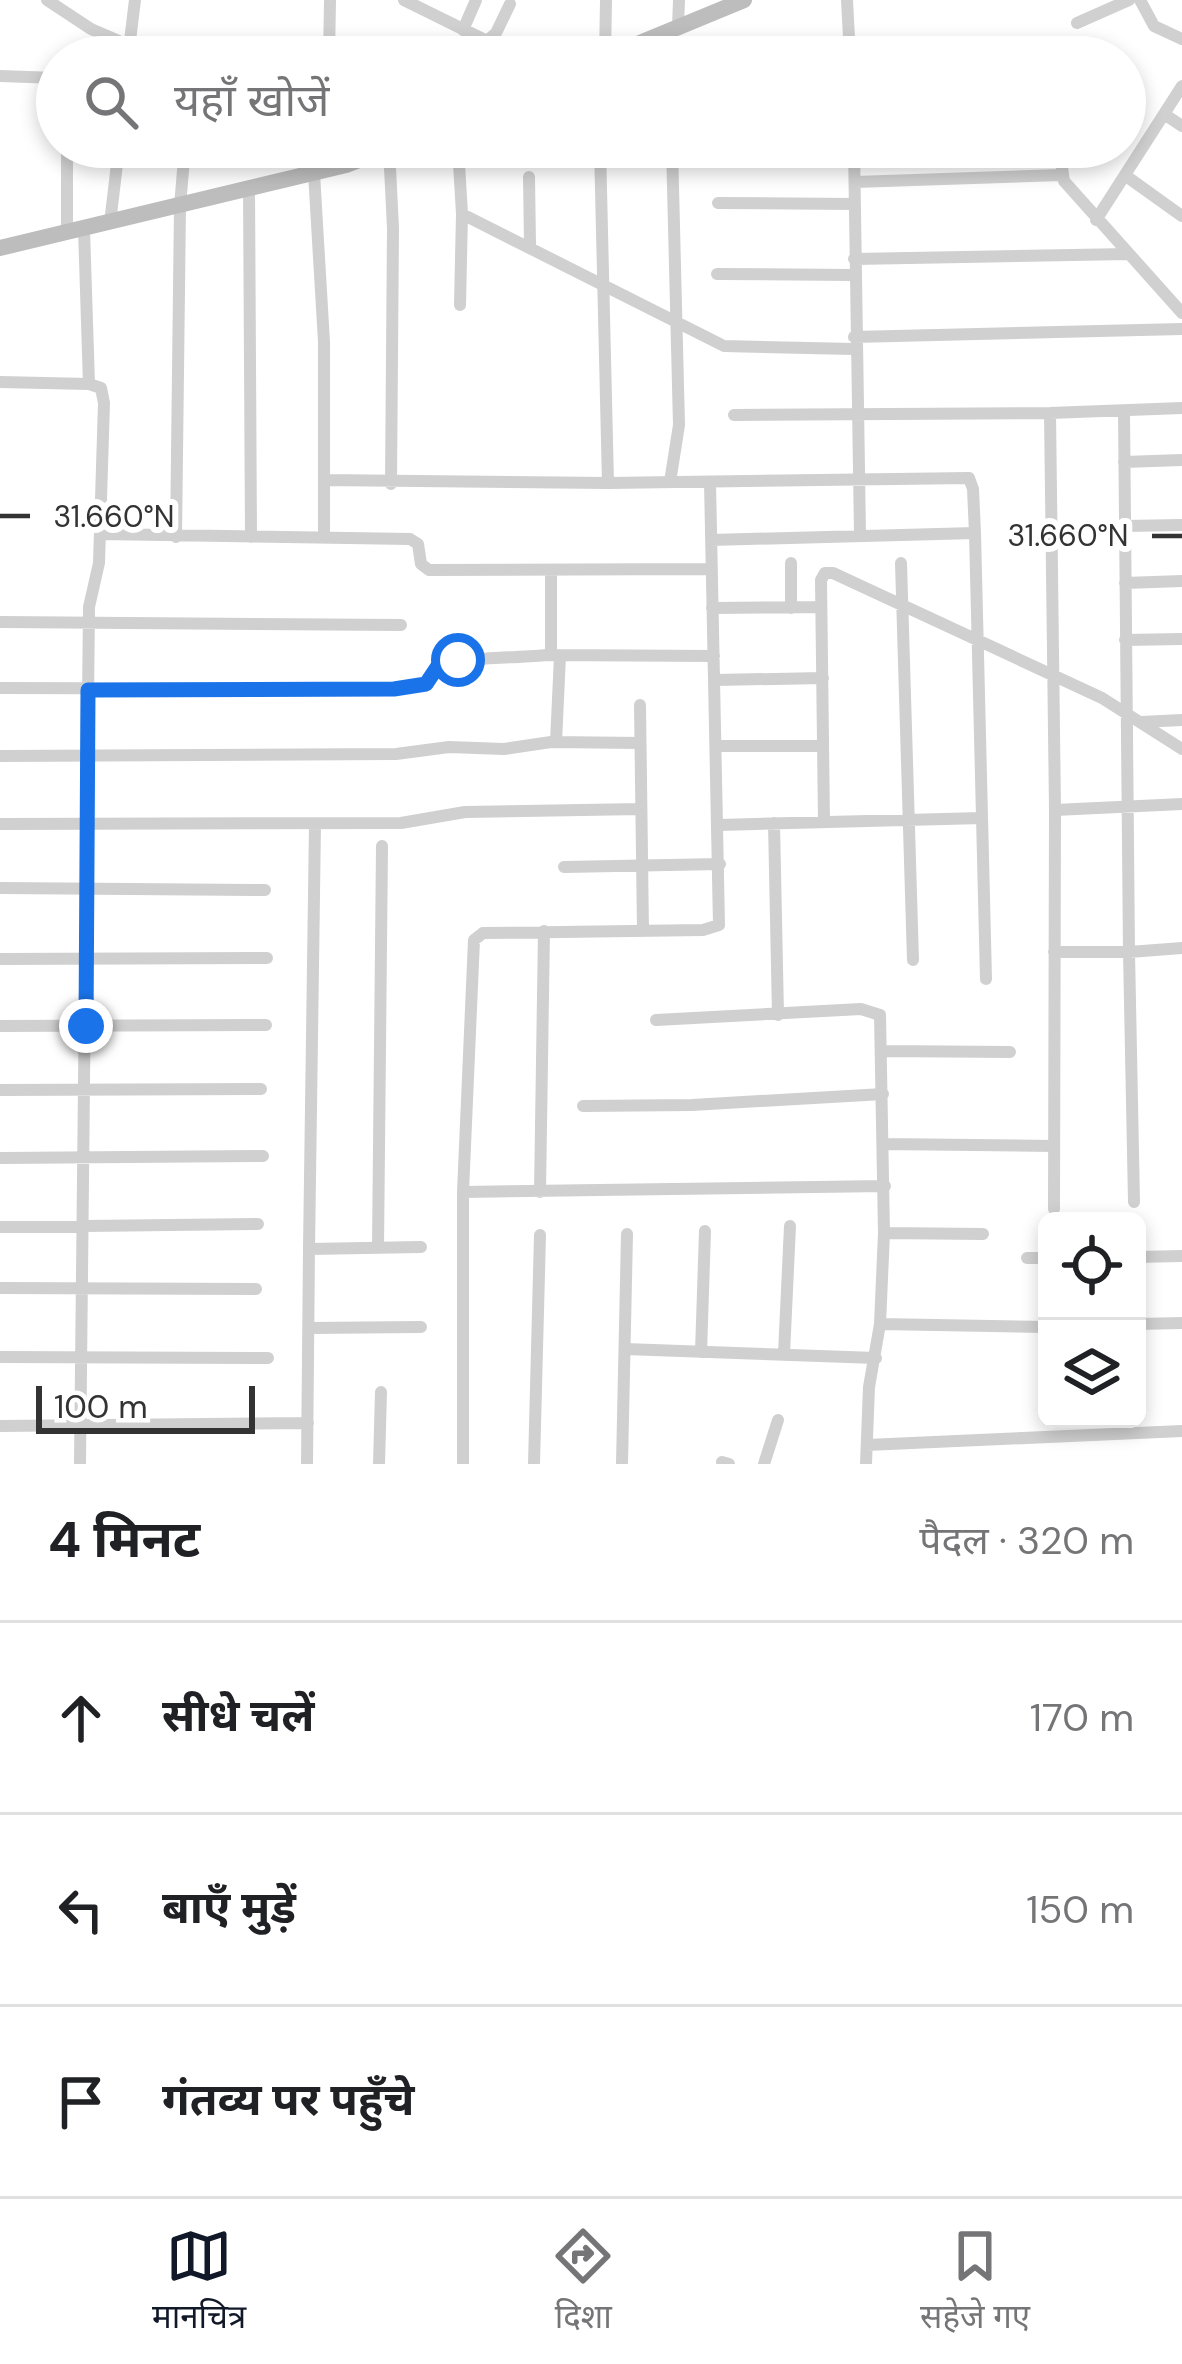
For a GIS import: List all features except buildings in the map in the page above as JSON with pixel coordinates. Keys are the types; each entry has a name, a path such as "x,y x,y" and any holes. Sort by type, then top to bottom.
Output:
{"street":[{"path":"47,0 103,36"},
{"path":"130,36 135,0"},
{"path":"329,36 330,0"},
{"path":"463,30 476,0"},
{"path":"605,36 606,0"},
{"path":"673,36 679,0"},
{"path":"657,36 744,0"},
{"path":"847,0 849,36"},
{"path":"1077,23 1129,0"},
{"path":"1140,0 1154,26 1182,39"},
{"path":"411,2 474,36"},
{"path":"494,36 510,4"},
{"path":"0,76 36,77"},
{"path":"1146,144 1182,86"},
{"path":"1165,114 1182,126"},
{"path":"69,168 89,384"},
{"path":"110,223 116,168"},
{"path":"176,537 183,168"},
{"path":"0,248 334,168"},
{"path":"391,484 392,168"},
{"path":"459,168 460,304"},
{"path":"601,168 608,483"},
{"path":"670,482 679,435 672,168"},
{"path":"855,168 860,535"},
{"path":"1060,168 1096,220 1182,313"},
{"path":"1096,220 1131,168"},
{"path":"314,173 324,342 324,538"},
{"path":"855,182 1061,175"},
{"path":"1126,176 1182,216"},
{"path":"529,177 530,245"},
{"path":"249,189 251,538"},
{"path":"718,202 855,204"},
{"path":"462,214 736,349 1182,329"},
{"path":"854,259 1128,254"},
{"path":"717,274 854,275"},
{"path":"0,382 89,384 101,388 104,395 101,534 89,623 80,1464"},
{"path":"734,415 1182,408"},
{"path":"1124,411 1134,1202"},
{"path":"1050,413 1054,1210"},
{"path":"1124,462 1182,460"},
{"path":"324,481 969,478 975,533 986,979"},
{"path":"464,1464 464,1192 474,940 483,933 703,930 719,925 710,482"},
{"path":"1124,526 1182,525"},
{"path":"711,540 975,533"},
{"path":"101,534 410,539 418,544 421,563 429,570 711,569"},
{"path":"791,563 791,608"},
{"path":"902,563 913,960"},
{"path":"551,571 556,742"},
{"path":"824,822 821,577 829,572 1111,702 1182,749"},
{"path":"1125,583 1182,581"},
{"path":"712,608 821,608"},
{"path":"0,622 401,625"},
{"path":"1125,640 1182,639"},
{"path":"0,688 406,688 426,684 434,670 450,661 555,655 714,656"},
{"path":"716,680 824,678"},
{"path":"640,706 643,931"},
{"path":"1139,722 1182,720"},
{"path":"0,756 396,754 442,747 640,743"},
{"path":"717,746 823,746"},
{"path":"1055,810 1182,804"},
{"path":"0,824 410,822 465,812 641,809"},
{"path":"719,825 982,818"},
{"path":"774,823 778,1015"},
{"path":"308,1464 314,824"},
{"path":"377,1248 382,846"},
{"path":"564,867 721,864"},
{"path":"0,888 266,890"},
{"path":"540,1192 544,931"},
{"path":"1054,952 1182,948"},
{"path":"0,958 266,958"},
{"path":"656,1020 873,1010 880,1015 884,1233 866,1464"},
{"path":"0,1026 266,1025"},
{"path":"883,1052 1010,1052"},
{"path":"0,1090 261,1089"},
{"path":"583,1106 883,1094"},
{"path":"884,1144 1054,1146"},
{"path":"0,1158 262,1156"},
{"path":"464,1192 885,1186"},
{"path":"0,1227 258,1224"},
{"path":"784,1354 790,1226"},
{"path":"701,1352 704,1231"},
{"path":"884,1233 983,1234"},
{"path":"622,1464 627,1234"},
{"path":"534,1464 540,1235"},
{"path":"309,1249 421,1247"},
{"path":"1146,1257 1182,1256"},
{"path":"1027,1258 1038,1258"},
{"path":"0,1288 256,1288"},
{"path":"1146,1324 1182,1323"},
{"path":"880,1324 1038,1327"},
{"path":"309,1328 421,1327"},
{"path":"626,1349 876,1358"},
{"path":"0,1357 268,1358"},
{"path":"379,1464 381,1392"},
{"path":"764,1464 778,1420"},
{"path":"0,1426 308,1423"},
{"path":"867,1445 1182,1431"}],"route":[{"path":"86,1026 88,690 419,687 438,666 458,660"}]}
